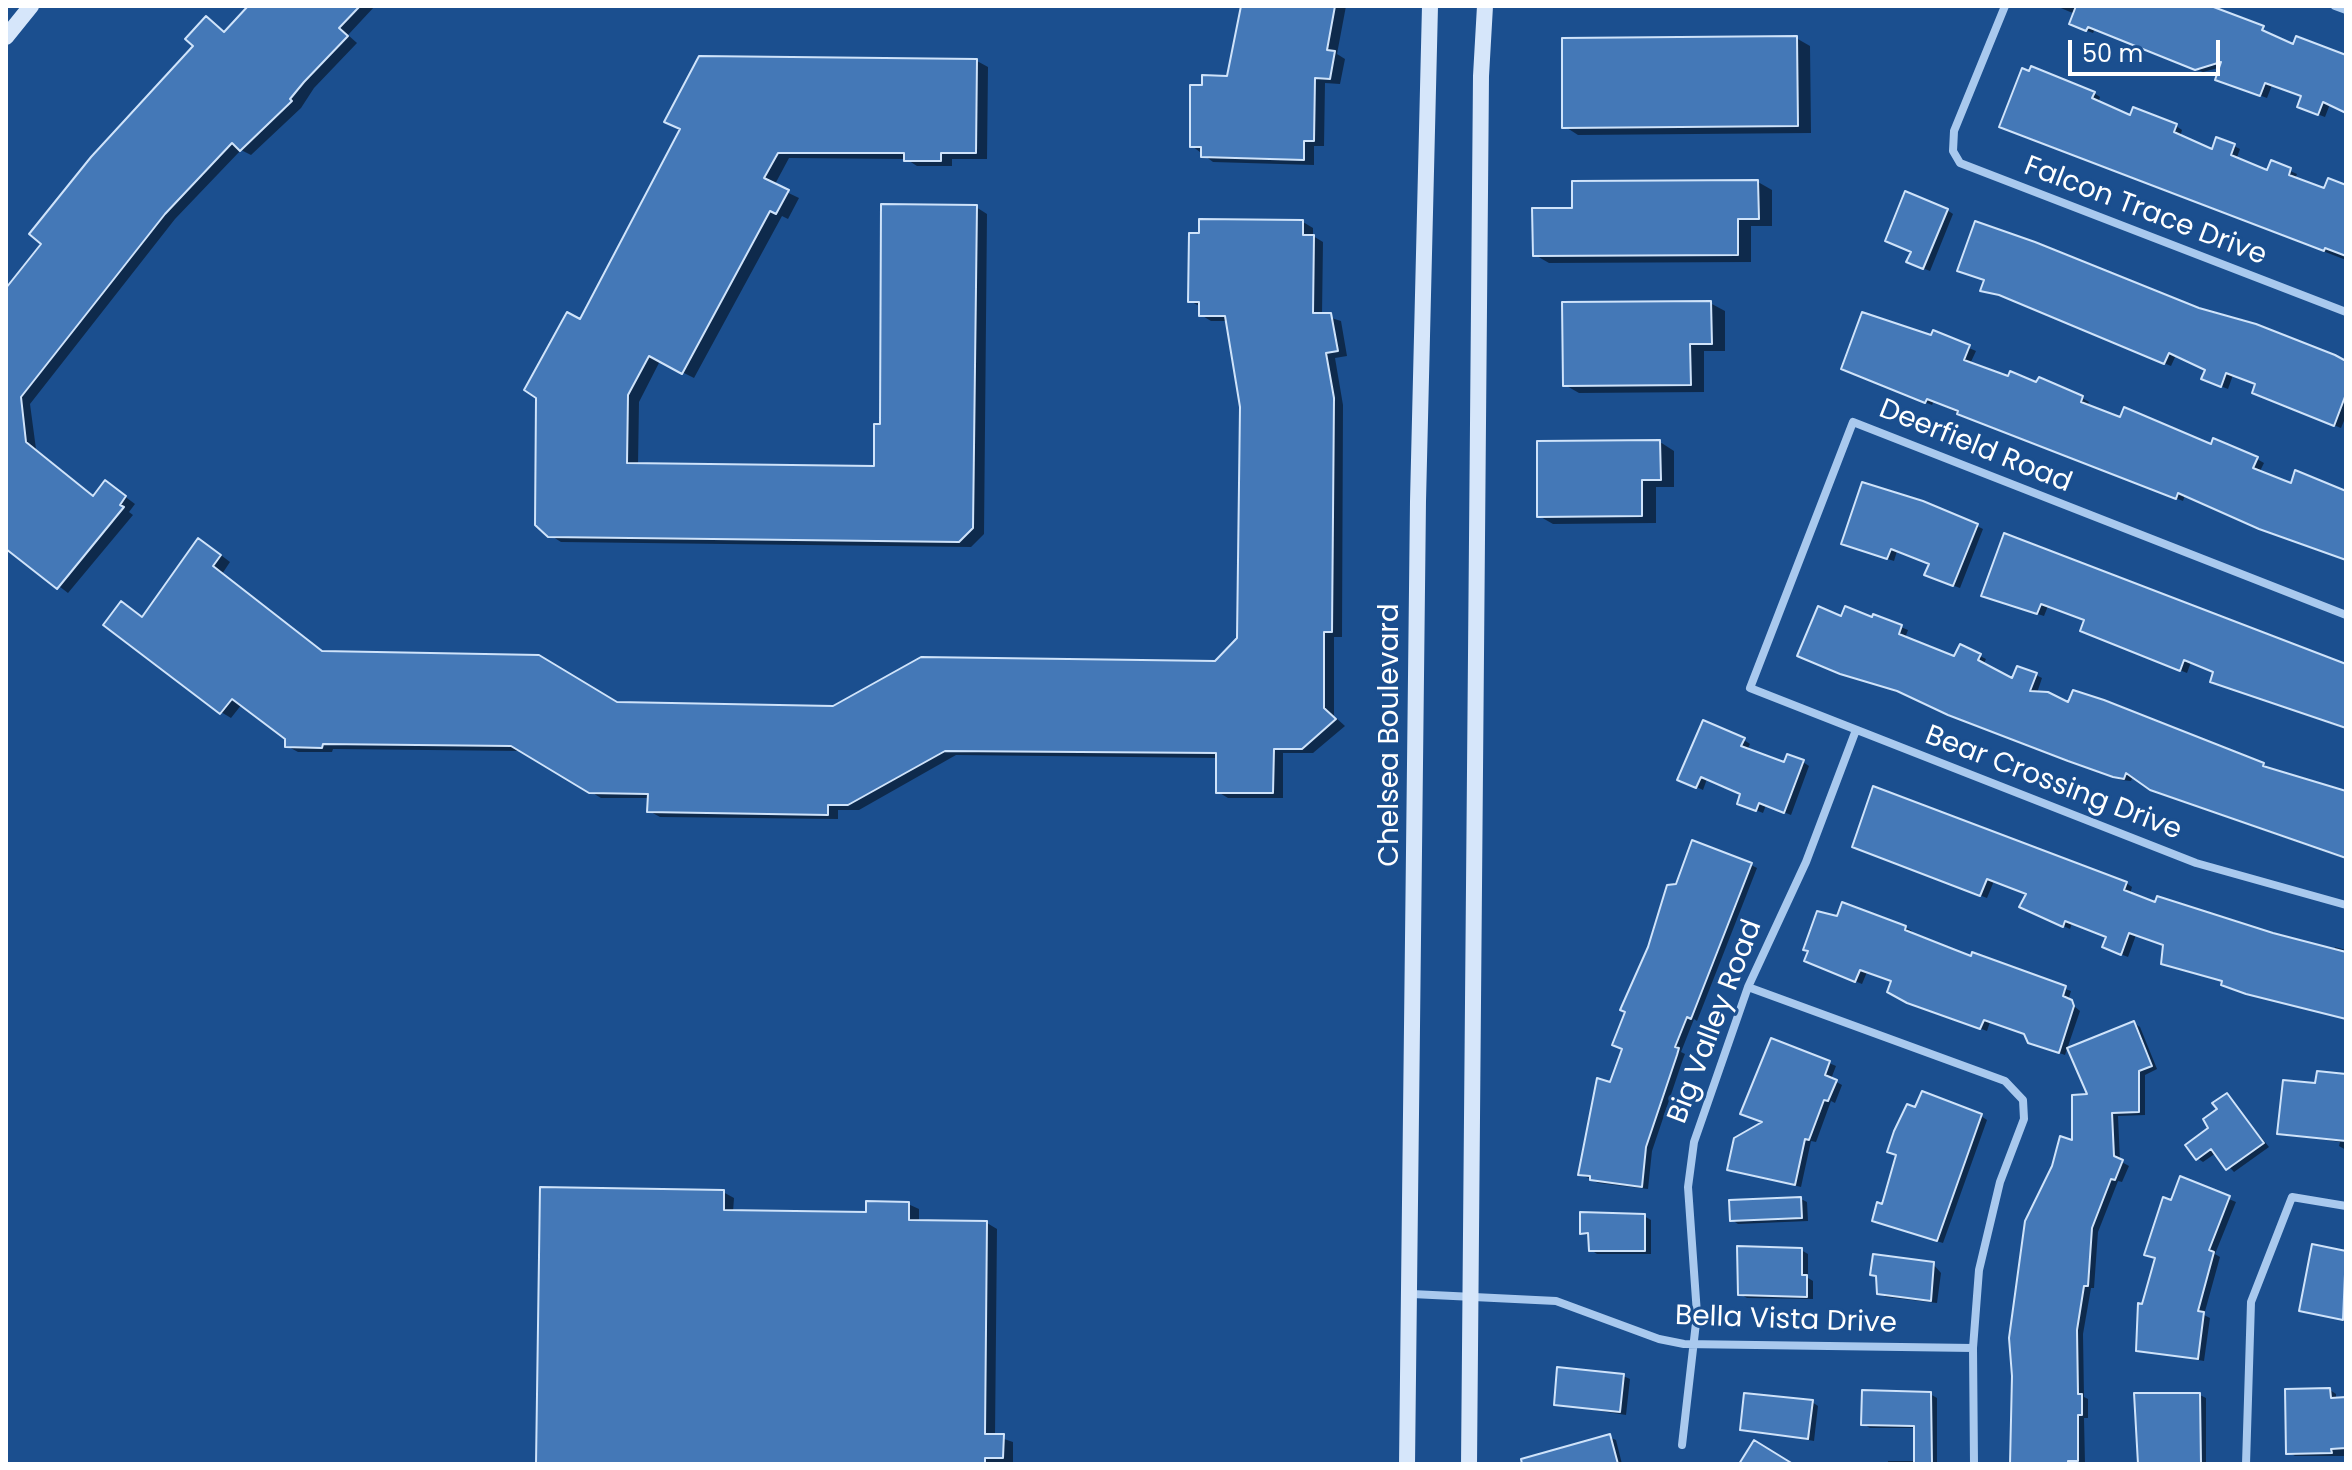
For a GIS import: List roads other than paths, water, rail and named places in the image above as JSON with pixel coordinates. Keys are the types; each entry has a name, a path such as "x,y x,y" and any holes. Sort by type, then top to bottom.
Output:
{"main road":[{"path":"6,37 31,6"},
{"name":"Chelsea Boulevard","path":"1407,1464 1412,1294 1418,501 1430,6"},
{"path":"1469,1464 1481,92 1485,6"}],"street":[{"name":"Falcon Trace Drive","path":"2005,6 1954,131 1953,151 1960,163 2346,312"},
{"path":"2335,6 2346,10"},
{"name":"Deerfield Road","path":"1750,688 1853,422 2346,615"},
{"name":"Bear Crossing Drive","path":"1750,688 2196,863 2346,905"},
{"name":"Big Valley Road","path":"1682,1445 1697,1298 1688,1201 1691,1157 1703,1110 1748,987 1806,862 1856,730"},
{"path":"1748,987 2005,1081 2023,1100 2024,1119 2000,1182 1979,1270 1973,1348 1974,1464"},
{"path":"2246,1464 2251,1302 2292,1197 2346,1206"},
{"name":"Bella Vista Drive","path":"1412,1294 1556,1301 1659,1339 1693,1345 1973,1348"}]}
